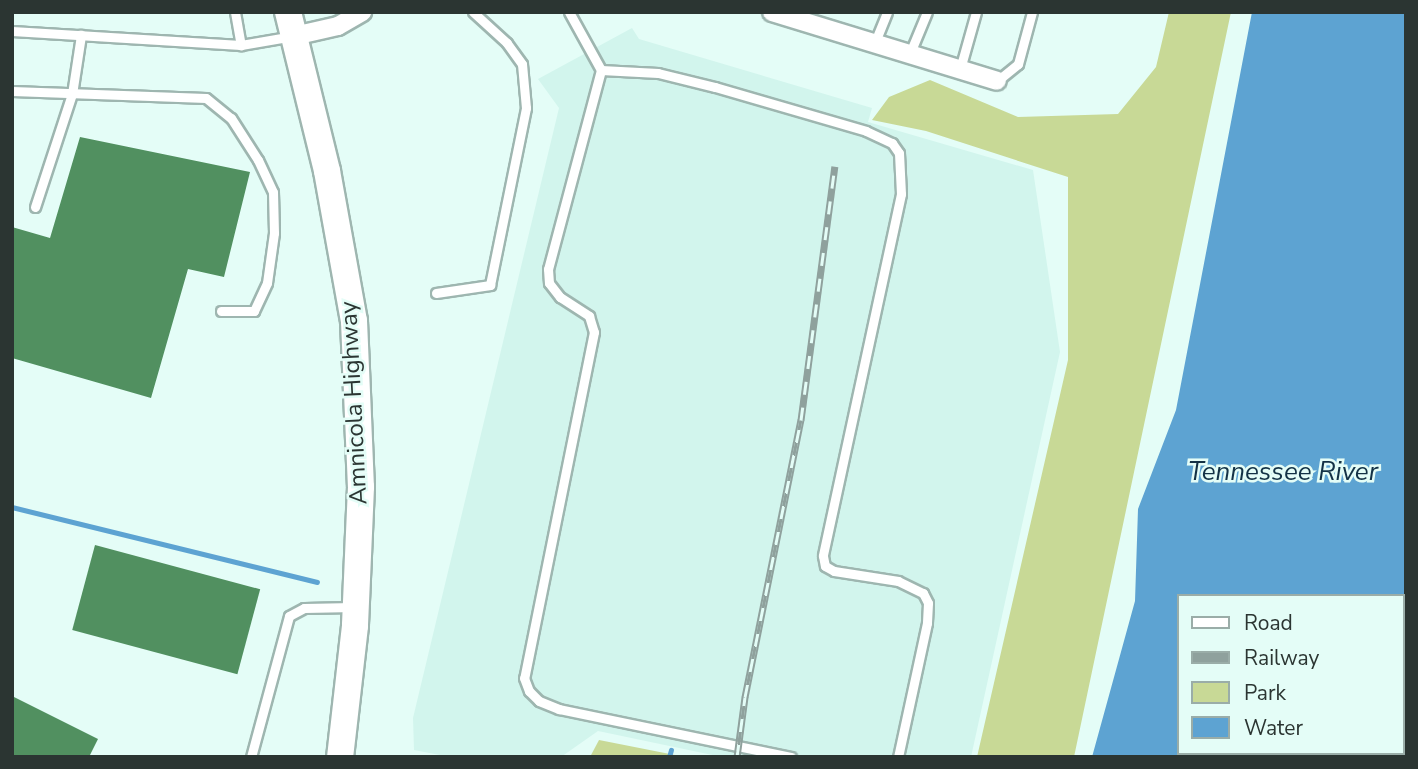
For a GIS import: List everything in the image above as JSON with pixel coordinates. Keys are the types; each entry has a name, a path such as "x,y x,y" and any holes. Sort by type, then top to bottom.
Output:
{"main road":[{"name":"Amnicola Highway","path":"291,24 327,171 354,321 360,487 356,607 340,757"}],"street":[{"path":"291,24 338,26 362,12"},
{"path":"772,12 997,81"}],"lane":[{"path":"234,12 241,45"},
{"path":"436,293 490,285 526,108 522,64 507,43 473,12"},
{"path":"569,12 601,69 548,269 549,283 560,296 589,316 594,332 524,678 529,691 539,702 559,709 791,757"},
{"path":"876,42 887,12"},
{"path":"911,54 927,12"},
{"path":"960,69 976,12"},
{"path":"997,81 1018,64 1032,12"},
{"path":"12,31 241,45 291,24"},
{"path":"35,207 72,94 81,35"},
{"path":"601,69 657,72 715,87 866,131 892,143 899,153 901,194 823,556 825,566 834,572 898,582 923,593 928,603 927,624 898,757"},
{"path":"12,91 206,98 232,118 258,160 273,192 274,233 267,283 254,311 221,311"},
{"path":"251,757 289,617 304,608 356,607"}],"shaded area":[{"path":"632,28 639,39 872,108 868,122 1033,170 1060,352 971,757 722,757 598,731 561,757 450,757 414,750 413,718 559,108 538,79"}],"green space":[{"path":"1169,12 1231,12 1074,757 977,757 1068,360 1068,177 926,131 872,120 889,97 930,80 1018,117 1118,114 1156,67"},
{"path":"599,740 685,757 590,757"}],"water":[{"name":"Tennessee River","path":"1252,12 1406,12 1406,757 1092,757 1135,601 1138,509 1176,410"}],"building":[{"path":"80,137 250,172 224,277 188,269 151,398 12,358 12,227 50,238"},
{"path":"95,545 260,589 237,674 72,630"},
{"path":"12,696 98,739 89,757 12,757"}],"waterway":[{"path":"12,507 317,582"},
{"path":"669,757 671,750"}],"railway":[{"path":"737,757 745,697 801,420 835,166"}]}
